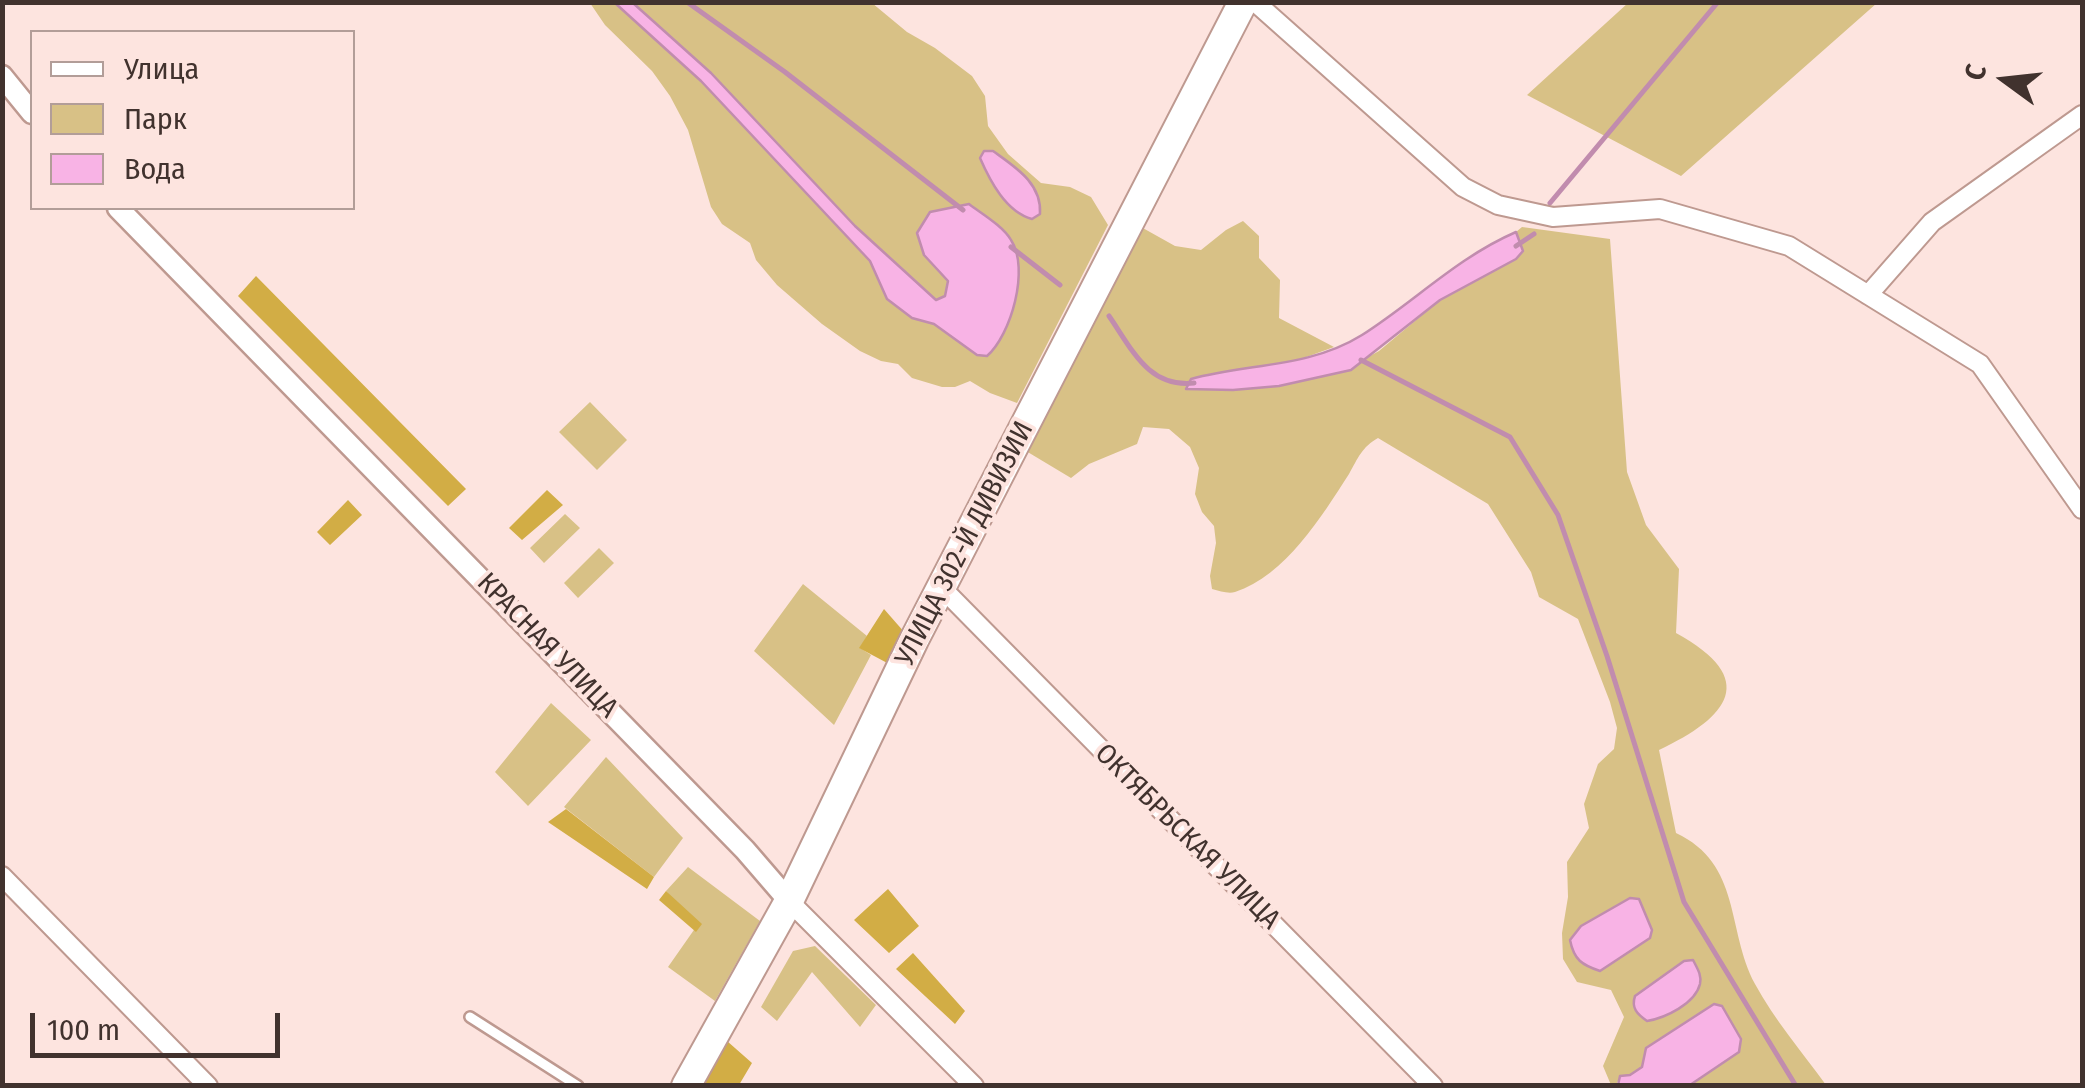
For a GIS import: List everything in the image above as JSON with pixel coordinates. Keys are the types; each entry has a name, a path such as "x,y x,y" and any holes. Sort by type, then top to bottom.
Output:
{"main road":[{"name":"УЛИЦА 302-Й ДИВИЗИИ","path":"686,1086 790,901 942,588 1243,2"}],"street":[{"path":"1255,2 1463,188 1498,204 1553,217 1660,209 1789,246 1980,364 2082,509"},
{"path":"2,76 30,111"},
{"path":"1868,295 1932,222 2082,115"},
{"name":"КРАСНАЯ УЛИЦА","path":"120,210 974,1086"},
{"name":"ОКТЯБРЬСКАЯ УЛИЦА","path":"942,588 1432,1086"},
{"path":"2,876 208,1086"}],"lane":[{"path":"470,1017 578,1086"}],"green space":[{"path":"1628,2 1877,3 1681,176 1527,95"},
{"path":"590,3 872,3 972,76 985,96 988,126 1008,154 1041,183 1070,187 1091,197 1108,225 1017,403 970,381 942,387 912,378 898,364 860,351 777,285 756,260 750,243 722,224 711,207 688,130 670,96"},
{"path":"1243,221 1259,236 1259,258 1280,280 1279,318 1334,347 1287,364 1192,379 1187,389 1279,386 1339,373 1379,351 1440,300 1516,259 1523,251 1516,232 1522,227 1610,239 1627,472 1646,525 1679,569 1676,633 1719,666 1726,682 1725,696 1717,711 1659,750 1676,833 1697,846 1712,862 1722,880 1755,984 1826,1085 1690,1085 1739,1052 1643,1067 1617,1082 1618,1085 1611,1085 1603,1066 1624,1017 1611,990 1577,982 1563,959 1562,933 1568,897 1567,862 1589,828 1584,804 1598,764 1614,749 1617,728 1578,619 1539,597 1531,572 1488,504 1378,438 1361,453 1327,508 1286,559 1253,584 1227,592 1212,589 1210,576 1216,543 1214,526 1202,512 1195,494 1199,468 1190,447 1169,429 1143,427 1137,444 1089,464 1071,478 1026,451 1141,227 1175,246 1201,250"},
{"path":"590,402 627,440 597,470 559,432"},
{"path":"565,514 580,528 544,563 530,548"},
{"path":"599,548 614,563 578,598 564,583"},
{"path":"803,584 867,636 860,648 871,655 834,725 754,651"},
{"path":"551,703 591,740 528,806 495,772"},
{"path":"606,757 683,838 654,877 564,807"},
{"path":"688,867 760,921 715,1001 668,967 696,927 666,891"},
{"path":"815,946 876,1005 860,1027 812,972 777,1021 761,1007 793,951"}],"shaded area":[{"path":"256,276 466,489 448,506 238,296"},
{"path":"547,490 563,505 522,540 509,528"},
{"path":"348,500 362,515 330,545 317,532"},
{"path":"884,609 905,633 891,665 859,648"},
{"path":"566,809 654,877 647,889 548,822"},
{"path":"888,889 919,926 889,953 854,920"},
{"path":"666,891 702,924 696,932 659,900"},
{"path":"913,953 965,1011 955,1024 896,969"},
{"path":"727,1041 752,1063 739,1085 699,1086"}],"water":[{"path":"615,3 633,3 711,73 855,226 936,300 945,296 948,281 924,255 917,233 930,212 969,204 1003,230 1016,252 1018,284 1004,333 987,356 977,355 934,324 912,318 887,299 870,261 701,81"},
{"path":"984,151 993,151 1026,177 1037,193 1040,214 1032,219 1007,203 980,158"},
{"path":"1516,232 1523,251 1516,259 1440,300 1351,370 1279,386 1186,389 1191,379 1300,359 1342,346 1475,254"},
{"path":"1630,898 1639,899 1652,930 1650,938 1600,971 1584,964 1570,940 1581,926"},
{"path":"1693,960 1700,981 1692,998 1662,1017 1647,1021 1640,1016 1634,1007 1635,996 1684,961"},
{"path":"1714,1004 1722,1006 1741,1039 1739,1052 1690,1085 1618,1085 1620,1076 1642,1067 1646,1048"}],"waterway":[{"path":"687,2 785,72 963,210"},
{"path":"1550,203 1718,2"},
{"path":"1516,246 1534,234"},
{"path":"1011,247 1060,285"},
{"path":"1109,316 1153,373 1178,383 1194,383"},
{"path":"1361,360 1510,437 1558,515 1684,902 1796,1086"}]}
